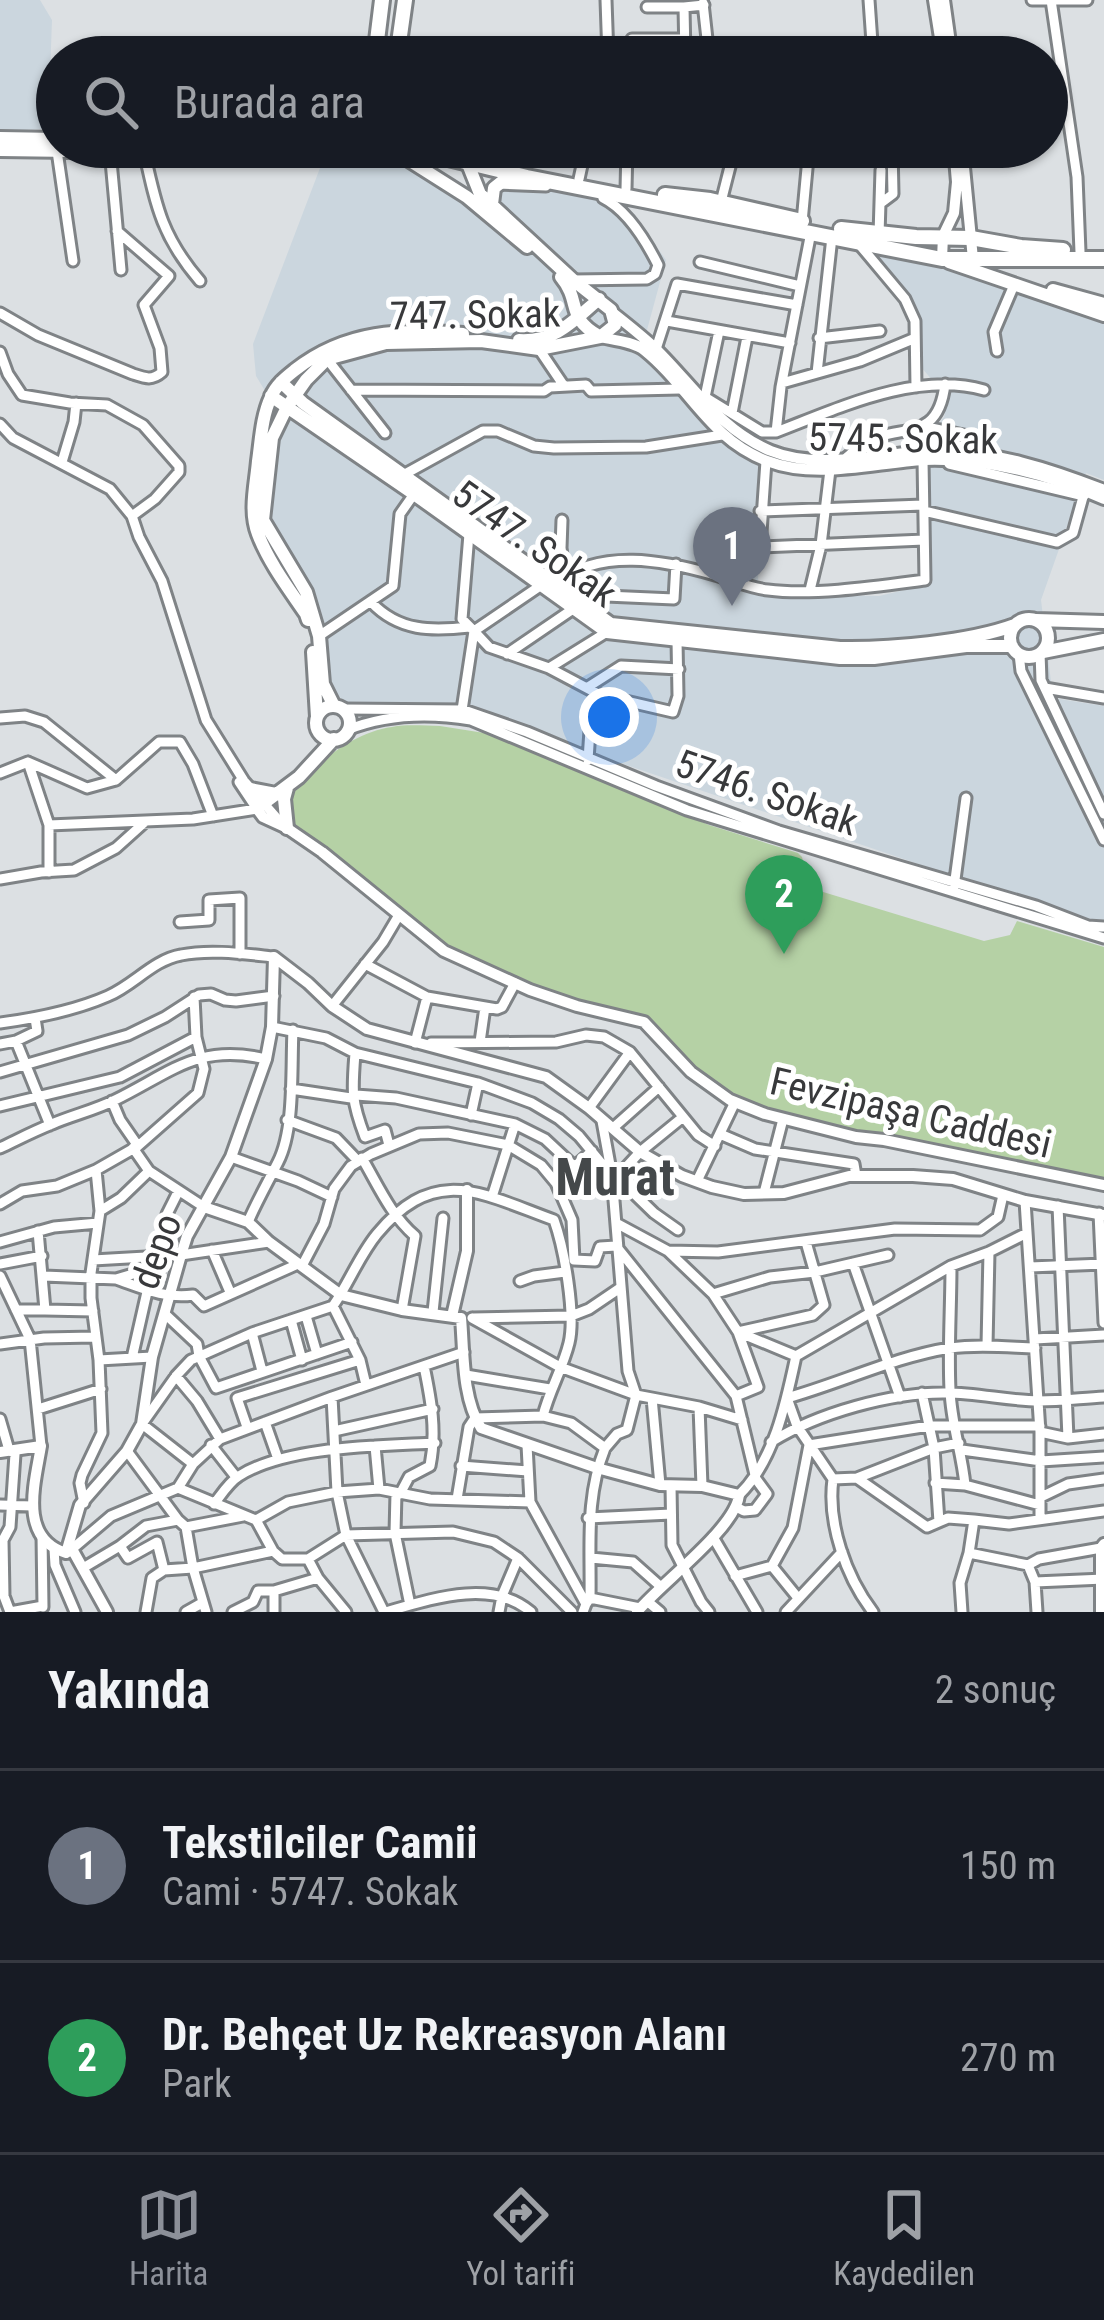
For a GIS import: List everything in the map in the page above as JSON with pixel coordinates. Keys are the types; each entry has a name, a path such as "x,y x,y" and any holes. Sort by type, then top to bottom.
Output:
{"main road":[{"path":"378,36 382,0"},
{"path":"400,36 405,0"},
{"path":"0,139 36,143"},
{"path":"0,149 36,146"},
{"path":"421,168 467,197 566,281 576,319 601,337 615,325 613,313 480,194 477,168"},
{"path":"505,168 527,177"},
{"path":"529,168 626,189 721,202 832,237 942,259 1104,315"},
{"path":"492,204 498,184 509,176 527,177 807,227 916,238 971,238 1104,257"},
{"path":"942,259 1104,257"},
{"path":"1018,283 1018,268 1030,258"},
{"path":"973,259 1018,283 1104,304"},
{"name":"747. Sokak","path":"271,396 281,382 329,348 376,333 544,340 599,299"},
{"name":"747. Sokak","path":"327,359 386,343 481,341 539,349 601,337"},
{"path":"260,807 347,730 350,721 323,685 319,636 306,592 263,520 272,438 296,394 327,359"},
{"name":"5747. Sokak","path":"281,382 303,403 554,582 607,632 840,658 966,646 1016,650"},
{"path":"271,396 261,439 255,524 268,556 306,614 317,722 312,747 284,799 287,828"},
{"name":"5747. Sokak","path":"271,396 470,534 554,582"},
{"name":"5747. Sokak","path":"577,606 611,624 839,648 875,649 1015,625"},
{"path":"1104,622 1025,619 1010,635 1016,650 1031,657 1104,640"},
{"path":"1036,620 1048,634 1041,652"},
{"path":"317,722 324,709 338,708"},
{"path":"317,722 323,736 334,740"},
{"path":"250,789 288,785"}],"street":[{"path":"606,0 607,36"},
{"path":"868,0 871,36"},
{"path":"939,0 945,36"},
{"path":"1032,0 1087,0"},
{"path":"1051,1 1056,36"},
{"path":"647,7 704,3 707,36"},
{"path":"684,7 685,36"},
{"path":"1068,116 1077,177 1080,252"},
{"path":"60,168 73,261"},
{"path":"112,168 121,270"},
{"path":"148,168 162,226 200,281"},
{"path":"578,179 581,168"},
{"path":"626,168 626,189"},
{"path":"721,202 730,168"},
{"path":"776,432 800,286 808,168"},
{"path":"881,202 893,194 892,168"},
{"path":"942,259 943,236 954,213 957,168"},
{"path":"961,168 973,259"},
{"path":"879,235 881,170"},
{"path":"498,184 558,186 610,200 658,265 647,279 573,280"},
{"path":"0,313 38,335 155,378 162,372 160,347 144,305 169,276 117,231"},
{"path":"817,373 832,237"},
{"path":"857,242 904,299 915,321 916,387"},
{"path":"700,262 800,286"},
{"path":"998,350 994,332 1018,283"},
{"path":"656,349 677,284 796,305"},
{"name":"5745. Sokak","path":"613,313 656,349 724,423 769,450 814,461 960,452 1027,464 1104,490"},
{"path":"667,321 790,344"},
{"path":"719,331 704,398 762,432 776,432 916,387 963,384 984,390"},
{"path":"819,338 880,331"},
{"name":"5745. Sokak","path":"601,337 641,347 722,435 766,460 830,470 944,460 1042,474 1104,499"},
{"path":"732,413 747,337"},
{"path":"782,382 860,361 913,339"},
{"path":"539,349 564,386"},
{"path":"0,352 22,395 107,405 143,424 179,466 179,472 154,499 132,516"},
{"path":"327,359 385,433"},
{"path":"915,363 941,385 943,405 922,426"},
{"path":"352,390 544,391 586,385 591,391 680,389"},
{"path":"62,462 76,403"},
{"path":"702,437 709,419"},
{"path":"0,424 13,438 110,489 132,516 161,581 206,720 260,807"},
{"path":"848,457 866,442 922,426 973,437"},
{"path":"405,475 483,431 554,448 646,448 722,435"},
{"path":"766,460 760,547 924,540"},
{"path":"370,602 384,616 430,631 472,629 589,565 615,561 676,564 764,590 925,580 922,460"},
{"path":"810,590 830,470"},
{"path":"319,636 393,586 400,514 414,494"},
{"path":"760,511 923,508 1057,542 1073,533 1084,494"},
{"path":"554,582 562,520"},
{"path":"470,534 463,619 489,647 549,668 599,695 673,712 678,696 677,640"},
{"path":"507,654 577,606 606,596 674,599 676,564"},
{"path":"462,710 472,629"},
{"path":"549,668 607,632"},
{"path":"1016,650 1021,671 1104,840"},
{"path":"1041,652 1041,680 1104,814"},
{"path":"588,687 621,666 679,669"},
{"path":"1045,688 1104,698"},
{"path":"587,763 599,695"},
{"name":"5746. Sokak","path":"338,708 462,710 527,732 687,810 954,888 1104,938"},
{"path":"0,718 25,716 44,722 116,780"},
{"name":"5746. Sokak","path":"347,730 387,717 457,718 587,763"},
{"path":"0,773 28,762 87,788 116,780 159,742 180,742 213,816"},
{"path":"28,762 49,825 49,872"},
{"path":"233,766 238,781 260,807"},
{"path":"954,888 966,798"},
{"path":"49,825 213,816 260,807"},
{"name":"Fevzipaşa Caddesi","path":"260,807 274,823 322,852 444,951 577,1006 644,1022 691,1072 735,1102 856,1137 1104,1185"},
{"path":"0,879 74,870 116,848 148,820"},
{"name":"5746. Sokak","path":"954,888 1036,906 1088,926 1104,926"},
{"path":"180,922 209,920 209,900 240,898 240,954"},
{"path":"332,1006 399,915"},
{"path":"0,1023 34,1018 112,994 166,959 184,954 274,957 367,1029 546,1077 640,1152 697,1181 744,1194 784,1192 856,1176 953,1180 1025,1201 1101,1214 1104,1323"},
{"name":"depo","path":"64,1550 84,1503 127,1451 142,1424 152,1358 187,1236 231,1157 266,1058 274,957"},
{"path":"365,964 427,997 484,1006 500,1008 514,983"},
{"path":"0,1072 128,1035 194,997 211,994 236,1001 274,996"},
{"path":"0,1204 22,1192 57,1186 96,1170 135,1147 198,1093 204,1069 194,997"},
{"path":"413,1043 427,997"},
{"path":"480,1042 484,1006"},
{"path":"0,1044 37,1031 34,1018"},
{"path":"272,1027 326,1038 355,1053 478,1084 532,1103 559,1119 614,1177 678,1230"},
{"path":"248,1222 279,1161 291,1089 293,1030"},
{"path":"0,1106 120,1077 196,1037"},
{"path":"413,1043 604,1037 630,1052 698,1135 715,1146"},
{"path":"16,1041 50,1125"},
{"path":"0,1148 203,1057 230,1052 266,1058"},
{"path":"589,1108 630,1052"},
{"path":"355,1053 351,1098 365,1137 385,1130 389,1145"},
{"path":"471,1115 478,1084"},
{"path":"608,1125 659,1087"},
{"path":"291,1089 351,1098 396,1097 515,1124 545,1138 575,1167"},
{"path":"112,1101 149,1171 204,1207 248,1222 337,1300 366,1385"},
{"path":"697,1181 735,1102"},
{"path":"614,1177 683,1117"},
{"path":"764,1193 783,1119"},
{"path":"287,1120 336,1138 360,1160 395,1215 416,1236 402,1310"},
{"path":"492,1198 515,1124"},
{"path":"586,1605 589,1518 597,1468 605,1448 627,1430 636,1395 628,1371 608,1125"},
{"path":"44,1276 116,1279 147,1292 193,1295 204,1306 300,1265 324,1224 334,1189 351,1166 419,1134 448,1133 508,1145 541,1165 556,1183 572,1220 574,1260 595,1261 601,1247 616,1246"},
{"path":"721,1134 755,1149 854,1164 856,1176"},
{"path":"556,1183 592,1150"},
{"path":"231,1157 332,1198"},
{"path":"84,1503 82,1475 102,1433 91,1276 99,1217 96,1170"},
{"path":"0,1242 99,1217 149,1171"},
{"path":"194,1464 142,1424 176,1376 199,1356 337,1300 375,1237 395,1215 429,1193 447,1188 467,1190 554,1220 571,1316 569,1342 543,1416"},
{"path":"467,1190 464,1352 475,1418 482,1428 597,1468 665,1485 702,1486 738,1502 744,1511 755,1510 767,1494 755,1479 736,1396 616,1246"},
{"path":"116,1279 159,1272 167,1214 178,1192"},
{"path":"668,1251 718,1252 895,1229 980,1230 998,1217 1004,1195"},
{"path":"1025,1201 1040,1429 1040,1518"},
{"path":"1058,1206 1068,1438"},
{"path":"434,1312 443,1218"},
{"path":"616,1223 668,1251 713,1294 738,1332 758,1387 736,1396"},
{"path":"38,1231 46,1310"},
{"path":"641,1607 712,1537 755,1479 787,1398 796,1356 951,1266 1027,1233"},
{"path":"93,1260 181,1255 269,1242"},
{"path":"738,1332 814,1315 824,1305 806,1242"},
{"path":"212,1250 230,1292"},
{"path":"987,1346 989,1252"},
{"path":"0,1264 42,1256"},
{"path":"713,1294 770,1276 888,1256"},
{"path":"853,1263 900,1397"},
{"path":"1030,1268 1103,1264"},
{"path":"951,1266 950,1393 965,1485"},
{"path":"520,1281 565,1272"},
{"path":"0,1276 29,1339 41,1446 33,1522 42,1536 83,1568 107,1612"},
{"path":"337,1300 462,1317 571,1316 620,1288"},
{"path":"132,1358 147,1292"},
{"path":"16,1310 93,1312"},
{"path":"165,1314 196,1344 216,1388 352,1342"},
{"path":"306,1316 317,1354"},
{"path":"462,1317 560,1367 636,1395 742,1420"},
{"path":"291,1321 302,1360"},
{"path":"738,1332 796,1356"},
{"path":"252,1333 262,1371"},
{"path":"787,1398 950,1348 1104,1335"},
{"path":"0,1344 94,1337"},
{"path":"75,1612 55,1565 64,1550 111,1516 178,1488 216,1442 332,1396 464,1352"},
{"path":"99,1360 152,1358"},
{"path":"247,1427 237,1398 360,1360"},
{"path":"410,1605 395,1533 398,1493 409,1477 430,1466 435,1444 424,1366"},
{"path":"176,1376 196,1401 236,1477"},
{"path":"466,1376 550,1389"},
{"path":"38,1409 100,1389"},
{"path":"812,1391 827,1414"},
{"path":"770,1443 827,1414 900,1397 950,1393 1038,1401 1104,1397"},
{"path":"922,1394 934,1448 939,1522"},
{"path":"332,1396 337,1492 346,1535 385,1612 452,1594 502,1596 531,1612"},
{"path":"652,1398 672,1545 709,1612"},
{"path":"787,1398 797,1426 833,1479 830,1496 842,1552 870,1608 856,1612"},
{"path":"699,1407 702,1486"},
{"path":"334,1430 433,1409"},
{"path":"475,1418 543,1416 571,1423 605,1448"},
{"path":"457,1499 469,1426 475,1418"},
{"path":"0,1419 5,1451"},
{"path":"265,1422 278,1459"},
{"path":"809,1445 954,1424 1040,1429 1068,1438 1104,1434"},
{"path":"214,1504 236,1477 278,1459 435,1444"},
{"path":"527,1445 530,1502 586,1605"},
{"path":"735,1576 772,1567 793,1528 809,1445"},
{"path":"5,1451 41,1446"},
{"path":"376,1447 379,1489"},
{"path":"833,1479 857,1478 934,1448 960,1447 1041,1461 1104,1457"},
{"path":"5,1451 15,1454 6,1505 10,1527 3,1540 2,1596 10,1612 43,1609 42,1536"},
{"path":"127,1451 182,1524 204,1608 186,1612"},
{"path":"461,1466 528,1471"},
{"path":"857,1478 927,1527 948,1518 1009,1524 1104,1511"},
{"path":"935,1483 1041,1501 1068,1484 1104,1479"},
{"path":"178,1488 256,1520 282,1559 308,1559 346,1535 453,1532 494,1542 518,1558 572,1612"},
{"path":"256,1520 288,1502 379,1489 430,1499 530,1502"},
{"path":"6,1505 32,1506"},
{"path":"589,1518 671,1514"},
{"path":"83,1568 146,1526 243,1516"},
{"path":"962,1612 960,1582 974,1520"},
{"path":"712,1537 758,1612"},
{"path":"120,1546 128,1558 157,1541 164,1570"},
{"path":"969,1552 1028,1565 1039,1558 1102,1546 1101,1612"},
{"path":"146,1612 152,1579 164,1570 273,1551"},
{"path":"786,1612 842,1552"},
{"path":"499,1612 518,1558"},
{"path":"591,1558 633,1562 660,1586"},
{"path":"308,1559 346,1612"},
{"path":"1028,1565 1035,1582 1037,1612"},
{"path":"772,1567 798,1598"},
{"path":"233,1612 253,1602 258,1591 318,1578"},
{"path":"1035,1582 1102,1579"},
{"path":"274,1591 274,1612"},
{"path":"586,1605 660,1612"}],"shaded area":[{"path":"0,0 40,0 52,20 51,36 36,36 36,130 0,131"},
{"path":"320,168 411,168 477,212 509,176 622,199 666,260 641,352 697,418 759,463 758,594 879,596 930,584 927,439 944,417 948,398 920,366 918,319 866,248 947,267 1104,319 1104,480 1086,473 1041,600 1053,698 1104,706 1104,927 458,708 345,703 330,687 322,626 309,590 270,523 275,458 284,422 256,376 253,344"}],"green space":[{"path":"440,726 497,735 709,825 798,853 810,888 984,941 1010,935 1017,921 1104,947 1104,1184 857,1136 736,1101 690,1068 649,1020 557,995 437,942 286,825 287,792 348,743 392,727"}],"place":[{"name":"Tekstilciler Camii","path":"732,606"},
{"name":"Dr. Behçet Uz Rekreasyon Alanı","path":"784,954"}],"district":[{"name":"Murat","path":"615,1177"}]}
